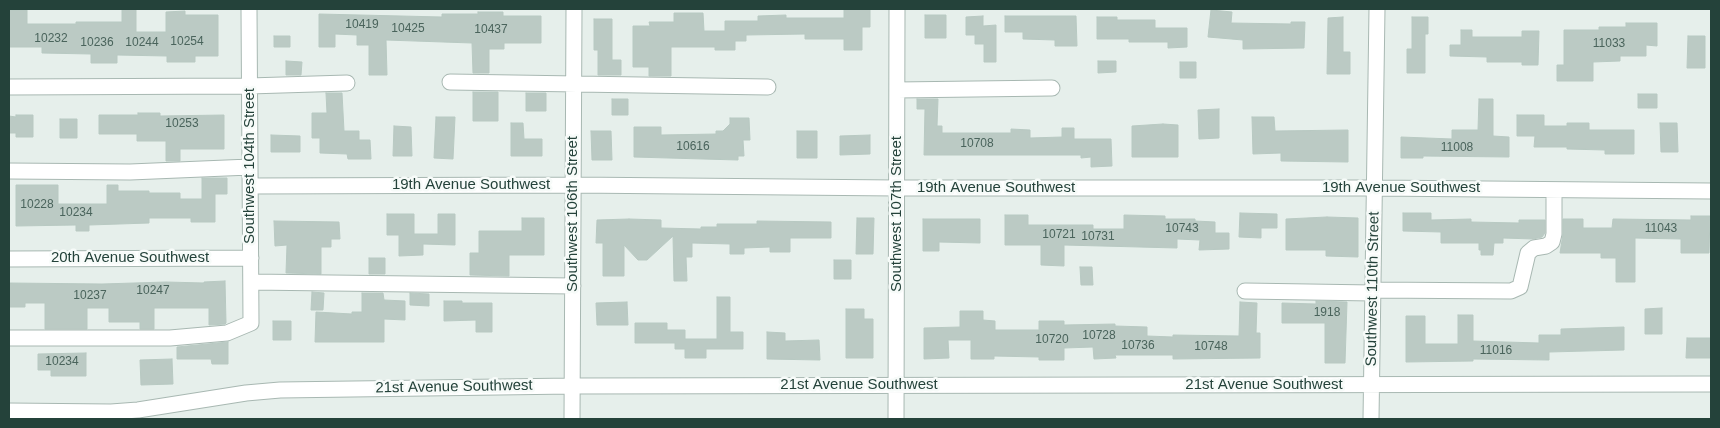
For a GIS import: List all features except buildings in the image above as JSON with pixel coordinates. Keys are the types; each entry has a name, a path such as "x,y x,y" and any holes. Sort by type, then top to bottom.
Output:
{"street":[{"name":"Southwest 104th Street","path":"9,338 170,338 227,333 251,323 248,9"},
{"name":"Southwest 106th Street","path":"572,419 574,9"},
{"name":"Southwest 107th Street","path":"896,419 897,9"},
{"name":"Southwest 110th Street","path":"1371,419 1377,9"},
{"path":"450,82 768,87"},
{"path":"9,88 249,86 347,83"},
{"path":"897,90 1052,88"},
{"path":"9,171 130,172 250,167"},
{"name":"19th Avenue Southwest","path":"251,186 574,185 1711,191"},
{"path":"1245,291 1511,291 1520,287 1528,253 1534,248 1546,246 1552,242 1554,234 1554,190"},
{"name":"20th Avenue Southwest","path":"9,258 251,258"},
{"path":"251,282 573,286"},
{"name":"21st Avenue Southwest","path":"9,411 111,412 138,410 246,393 280,390 572,386 1711,384"}]}
